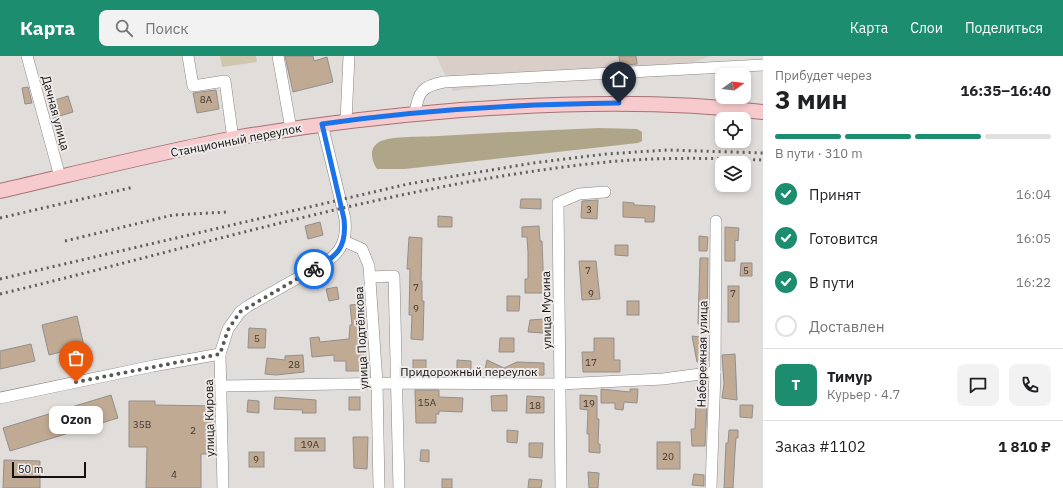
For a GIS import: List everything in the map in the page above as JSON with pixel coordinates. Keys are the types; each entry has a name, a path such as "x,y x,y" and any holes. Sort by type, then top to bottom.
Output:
{"main road":[{"name":"Станционный переулок","path":"0,191 233,139 346,121 524,106 646,103 763,112"}],"street":[{"name":"Дачная улица","path":"27,56 60,177"},
{"path":"188,56 193,86 225,81 233,139"},
{"path":"278,56 290,129"},
{"path":"346,121 349,56"},
{"path":"415,114 417,100 423,89 428,86 444,82 763,65"},
{"path":"322,124 344,219 346,232 344,241 362,249 366,256 370,278"},
{"name":"улица Мусина","path":"562,488 558,203 579,194 605,192"},
{"name":"Набережная улица","path":"711,488 715,372 716,221"},
{"name":"улица Кирова","path":"223,488 222,386 220,354 228,330 240,312 335,256 344,241"},
{"name":"улица Подтёлкова","path":"379,488 377,384 370,278 394,276 399,488"},
{"path":"0,398 153,366 220,354"},
{"name":"Придорожный переулок","path":"222,386 397,383 560,384 663,379 715,372"}],"shaded area":[{"path":"220,56 256,56 257,62 222,67"},
{"path":"436,56 710,56 689,64 540,79 453,91"},
{"path":"599,128 637,129 642,132 642,141 638,143 405,169 377,169 372,158 372,150 377,144 386,139 393,138"}],"building":[{"path":"285,56 313,56 314,61 327,57 333,82 293,92"},
{"path":"619,56 636,56 637,64 620,66"},
{"path":"28,87 32,103 25,104 22,88"},
{"path":"216,90 219,109 197,113 193,93"},
{"path":"68,96 73,112 53,118 48,102"},
{"path":"521,199 541,199 541,209 520,208"},
{"path":"598,200 597,219 581,218 582,201"},
{"path":"623,202 634,203 634,205 655,206 654,222 645,222 645,218 623,217"},
{"path":"438,216 452,217 452,227 438,227"},
{"path":"320,222 323,235 308,239 305,226"},
{"path":"539,226 540,241 542,241 544,293 525,293 525,279 528,279 528,252 527,237 522,237 522,227"},
{"path":"725,227 739,228 738,241 735,240 735,261 725,261"},
{"path":"699,236 708,237 707,251 699,251"},
{"path":"409,237 422,238 421,281 422,301 424,301 423,340 411,339 412,315 409,315 410,269 407,269"},
{"path":"615,245 628,245 628,256 615,255"},
{"path":"700,258 708,258 707,325 698,324"},
{"path":"579,261 596,261 600,299 582,300"},
{"path":"741,263 752,263 752,276 740,276"},
{"path":"728,286 739,286 739,322 728,322"},
{"path":"337,287 339,299 329,301 326,289"},
{"path":"507,296 520,296 519,311 507,311"},
{"path":"627,301 639,301 639,315 627,315"},
{"path":"362,304 364,320 363,349 366,349 365,371 346,371 346,361 334,361 334,355 312,357 310,338 319,337 320,342 349,339 350,325 352,325 350,305"},
{"path":"77,316 84,346 49,355 42,325"},
{"path":"544,319 543,333 528,332 530,320"},
{"path":"249,328 266,329 265,348 248,348"},
{"path":"692,336 700,337 700,351 708,351 708,361 697,362"},
{"path":"500,338 514,338 514,352 499,352"},
{"path":"594,338 614,338 614,360 620,360 620,372 583,372 582,352 594,352"},
{"path":"31,344 35,361 0,369 0,351"},
{"path":"735,354 737,400 722,398 724,384 722,355"},
{"path":"303,355 304,372 276,375 265,374 267,358 285,360 285,356"},
{"path":"413,360 426,360 426,376 413,376"},
{"path":"457,360 471,361 471,374 457,373"},
{"path":"487,360 504,368 517,362 544,363 544,375 498,377 484,374"},
{"path":"601,389 630,392 630,389 638,389 637,403 624,402 623,410 615,409 615,403 601,403"},
{"path":"415,390 439,390 439,397 463,398 462,412 439,411 439,414 436,414 436,423 416,423"},
{"path":"111,395 118,418 10,451 3,428"},
{"path":"507,395 507,411 492,411 491,396"},
{"path":"580,395 597,396 597,419 599,419 598,444 600,444 600,453 589,452 589,434 587,434 588,410 580,409"},
{"path":"527,396 544,397 544,413 526,413"},
{"path":"275,397 316,400 316,413 302,413 303,410 274,409"},
{"path":"349,397 360,397 360,410 349,410"},
{"path":"248,400 259,401 259,413 247,412"},
{"path":"129,401 155,401 155,405 214,406 215,454 201,454 201,488 146,488 147,447 129,447"},
{"path":"696,404 707,405 705,446 692,446 691,429 695,429"},
{"path":"740,405 753,405 752,418 740,417"},
{"path":"507,430 518,431 517,443 507,442"},
{"path":"729,430 738,430 738,438 736,438 733,488 724,488 726,443 728,443"},
{"path":"353,437 368,437 367,469 354,468"},
{"path":"295,438 325,438 325,451 295,451"},
{"path":"657,442 680,442 680,469 657,469"},
{"path":"529,443 543,443 542,458 529,457"},
{"path":"421,450 429,450 429,462 420,461"},
{"path":"249,452 264,452 264,467 249,467"},
{"path":"4,460 40,461 40,488 3,488"},
{"path":"588,472 599,473 598,488 589,488"},
{"path":"694,474 704,475 704,486 692,485"},
{"path":"442,479 452,479 452,488 442,488"},
{"path":"529,479 542,480 541,488 528,488"}],"railway":[{"path":"0,279 408,184 533,163 606,154 667,150 763,153"},
{"path":"0,294 301,218 377,200 453,185 530,172 626,160 685,158 763,160"},
{"path":"0,218 134,187"},
{"path":"65,241 173,215 227,212"}],"way so far":[{"path":"76,382 220,354 228,330 240,312 314,269"}],"place":[{"name":"Ozon","path":"76,382"}],"route":[{"path":"314,269 335,256 340,250 346,232 322,124 415,114 524,106 619,103"}]}
